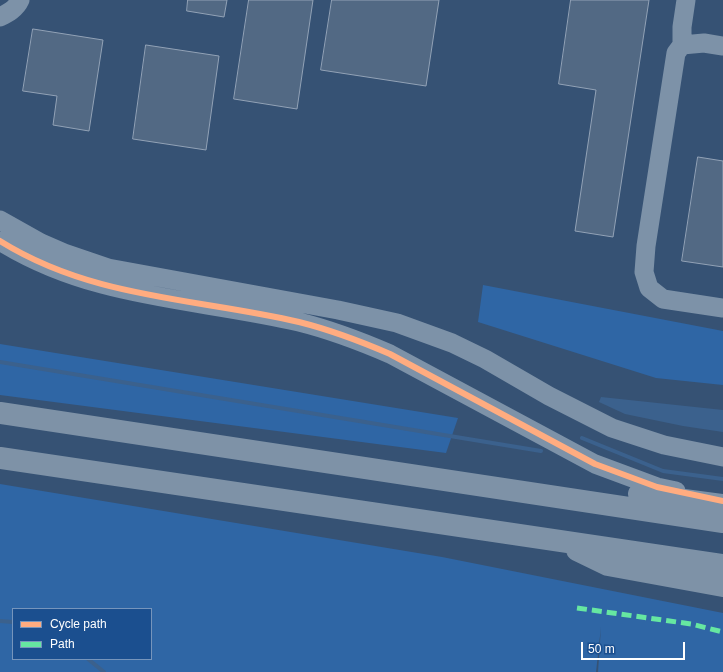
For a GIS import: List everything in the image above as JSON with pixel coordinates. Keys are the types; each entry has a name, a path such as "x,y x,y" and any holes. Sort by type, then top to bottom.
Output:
{"highway":[{"path":"0,413 723,522"},
{"path":"0,458 723,565"},
{"path":"354,467 386,460 723,505"},
{"path":"558,540 608,565 723,586"}],"street":[{"path":"0,17 10,12 20,0"},
{"path":"686,0 682,27 682,45 676,53 646,246 644,272 649,288 663,299 723,308"},
{"path":"682,45 704,43 723,46"},
{"path":"0,220 47,246 71,256 108,268 338,310 397,323 452,343 582,414 612,428 664,444 723,457"},
{"path":"0,241 38,262 66,274 98,284 128,292 267,316 330,330 390,354 595,464 657,487 723,502"}],"shaded area":[{"path":"483,285 723,331 723,385 656,378 478,322"},
{"path":"0,344 458,418 446,453 0,395"},
{"path":"601,397 723,410 723,432 683,426 625,414 599,402"},
{"path":"0,484 442,557 723,613 723,672 598,672 601,627 596,672 0,672"}],"building":[{"path":"188,0 227,0 224,17 187,11"},
{"path":"249,0 313,0 297,109 234,99"},
{"path":"332,0 439,0 426,86 321,70"},
{"path":"571,0 649,0 613,237 575,231 596,90 559,84"},
{"path":"33,29 103,40 89,131 53,125 57,96 23,91"},
{"path":"146,45 219,56 206,150 133,139"},
{"path":"698,157 723,161 723,267 682,261"}],"waterway":[{"path":"0,362 541,451"},
{"path":"582,438 663,471 723,479"},
{"path":"0,621 12,622"},
{"path":"89,660 104,672"}],"marked path":[{"path":"577,608 691,624 723,632"}],"cycle path":[{"path":"0,241 35,260 71,275 108,286 299,322 345,336 390,354 595,464 657,487 723,501"}]}
